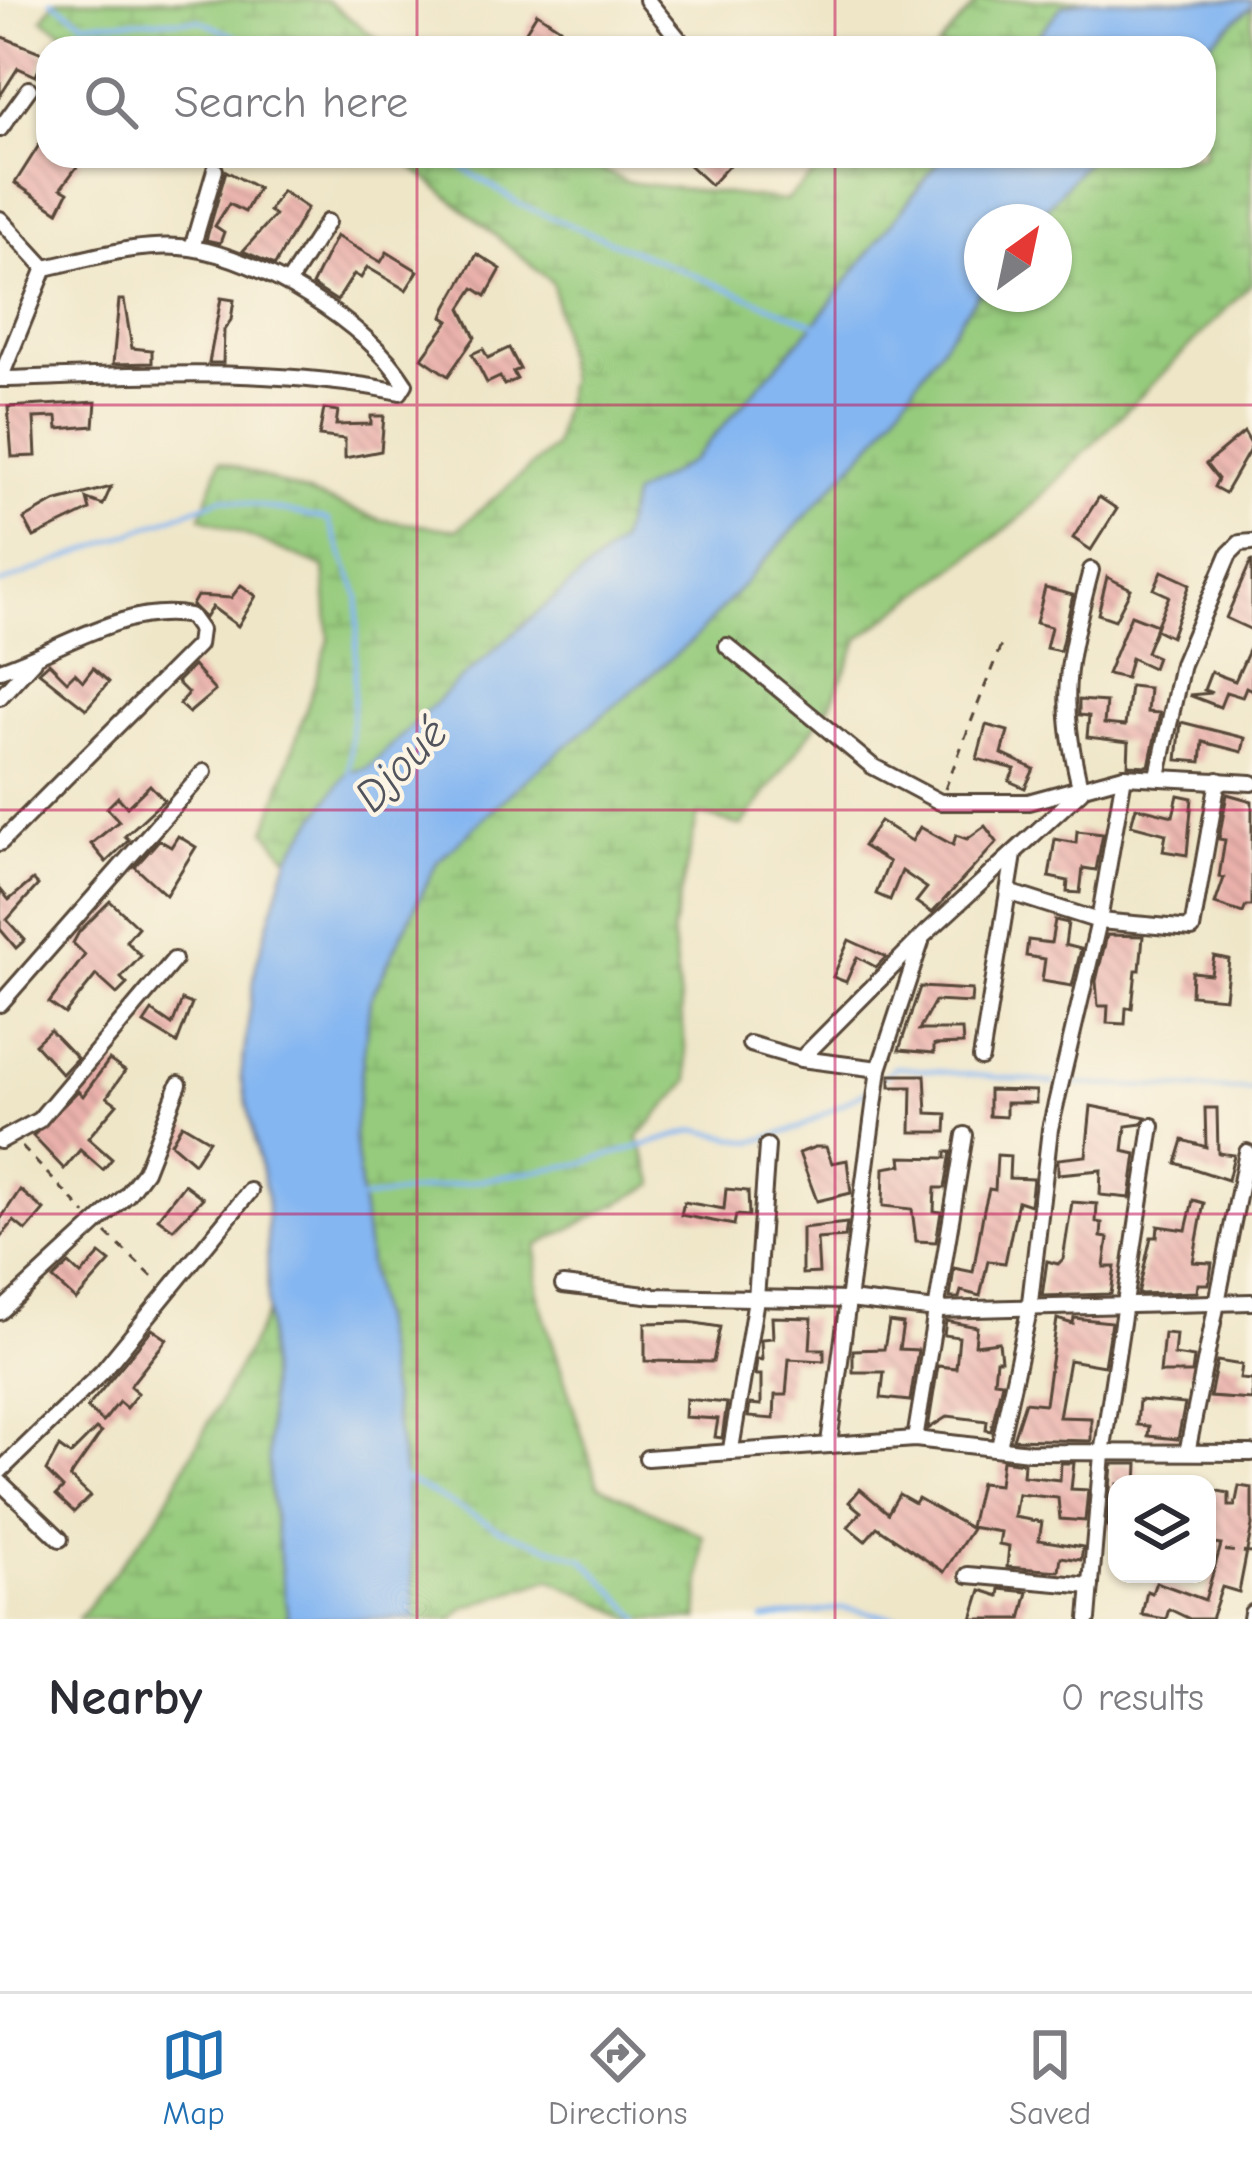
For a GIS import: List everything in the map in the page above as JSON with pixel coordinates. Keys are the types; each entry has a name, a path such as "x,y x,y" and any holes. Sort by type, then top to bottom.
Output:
{"street":[{"path":"647,0 676,36"},
{"path":"0,129 29,89"},
{"path":"192,248 215,170"},
{"path":"0,219 45,268"},
{"path":"289,283 328,222"},
{"path":"192,248 289,283 394,367 405,384 402,391 338,381 215,375 2,379 45,268 130,250 192,248"},
{"path":"1158,776 1182,664 1229,554 1240,543 1252,542"},
{"path":"1082,791 1065,728 1065,694 1067,661 1091,570"},
{"path":"0,670 126,620 157,614 190,616 200,630 198,645 0,843"},
{"path":"727,646 872,766 940,802 982,806 1082,791 1124,776 1252,784"},
{"path":"0,697 35,659"},
{"path":"0,1004 204,772"},
{"path":"1000,1447 1029,1310 1051,1129 1099,921 1124,776"},
{"path":"1011,893 1099,921 1192,929 1218,780"},
{"path":"801,1059 923,936 1082,791"},
{"path":"981,1058 1014,855"},
{"path":"829,1443 879,1069 923,936"},
{"path":"0,1124 6,1139 39,1120 173,960"},
{"path":"751,1044 801,1059 879,1069"},
{"path":"0,1312 127,1195 145,1171 179,1084"},
{"path":"1088,1619 1102,1454 1129,1304 1152,1126"},
{"path":"915,1439 965,1135"},
{"path":"731,1449 755,1299 767,1146"},
{"path":"1188,1448 1246,1152"},
{"path":"0,1471 102,1372 250,1190"},
{"path":"563,1285 755,1299 849,1300 937,1310 1252,1302"},
{"path":"647,1458 915,1439 1102,1454 1188,1448 1252,1453"},
{"path":"0,1482 60,1539"},
{"path":"968,1575 1091,1586"}],"path":[{"path":"940,802 1001,645"},
{"path":"1216,1550 1252,1553"}],"green space":[{"path":"56,0 326,0 373,36 70,36 42,19"},
{"path":"979,0 1087,0 1062,6 1038,36 948,36"},
{"path":"1252,6 1252,283 1017,521 860,638 830,705 742,826 698,814 672,932 689,1081 638,1137 655,1184 537,1246 537,1293 598,1485 703,1536 698,1619 634,1619 550,1579 464,1608 453,1619 416,1619 405,1477 370,1272 354,1135 370,1000 437,862 519,785 693,640 879,435 965,312 1072,312 1072,204 1050,204 1081,168 1216,168 1216,37"},
{"path":"414,168 599,168 627,182 785,201 821,168 934,168 815,323 691,462 633,495 620,543 456,684 368,769 348,772 288,858 266,831 329,640 324,567 201,517 220,461 381,520 457,530 554,447 568,381 553,283"},
{"path":"270,1308 269,1479 288,1619 78,1619 158,1517"}],"water":[{"path":"1087,0 1252,0 1252,6 1216,37 1038,36 1062,6"},
{"name":"Djoué","path":"934,168 1081,168 1050,204 964,204 965,312 879,435 693,640 519,785 437,862 370,1000 354,1135 370,1272 405,1478 416,1619 288,1619 269,1479 267,1197 241,1076 256,965 288,858 348,772 368,768 455,684 619,543 633,495 692,461 815,323"}],"building":[{"path":"537,13 560,28 556,36 524,34"},
{"path":"0,36 36,50 36,76 18,68 0,96"},
{"path":"36,150 36,168 76,168 61,188 68,192 58,212 15,183"},
{"path":"692,168 727,168 711,185"},
{"path":"226,171 258,188 245,212 229,204 215,226 224,232 220,243 206,240"},
{"path":"282,191 307,208 275,265 243,251 275,215 269,211"},
{"path":"336,236 381,262 387,252 418,271 406,290 367,267 361,278 354,274 337,301 312,285"},
{"path":"477,254 501,269 486,296 474,288 461,308 475,337 448,376 422,358 449,321 443,317 447,307"},
{"path":"221,298 234,300 231,320 224,330 223,363 209,363"},
{"path":"119,300 124,300 132,348 152,350 152,363 113,364"},
{"path":"509,348 520,369 513,372 517,379 504,385 500,377 487,383 472,354 483,349 488,358"},
{"path":"96,402 94,426 58,429 57,417 34,418 36,456 12,457 8,407"},
{"path":"324,409 338,411 336,425 371,424 371,416 384,416 381,451 345,458 345,439 319,436"},
{"path":"1244,432 1252,446 1225,493 1214,487 1218,479 1206,464"},
{"path":"111,487 103,505 87,499 90,510 34,537 24,519 54,502"},
{"path":"1099,497 1117,509 1091,550 1073,538"},
{"path":"1252,561 1252,630 1226,618"},
{"path":"1162,571 1190,584 1171,637 1155,629 1169,596 1154,589"},
{"path":"1107,577 1131,589 1115,620 1098,614"},
{"path":"241,585 256,596 238,626 212,607 205,618 192,605 197,596 231,598"},
{"path":"1045,588 1073,595 1060,651 1046,648 1051,627 1036,623"},
{"path":"1131,615 1157,625 1146,652 1157,657 1153,668 1131,658 1126,678 1107,674"},
{"path":"1252,644 1252,690 1246,687 1242,697 1226,692 1220,707 1189,695 1212,693 1204,690 1211,672 1235,681"},
{"path":"49,663 67,681 75,673 83,681 93,668 109,682 86,709 39,672"},
{"path":"193,666 215,691 189,713 179,704 188,693 177,682"},
{"path":"1130,686 1149,688 1147,712 1160,713 1149,766 1128,765 1129,742 1087,737 1089,716 1079,715 1079,700 1106,702 1104,724 1125,726"},
{"path":"1181,722 1245,738 1242,752 1203,742 1201,762 1177,760"},
{"path":"986,725 1008,731 1002,754 1034,769 1025,788 1009,781 1015,769 977,759"},
{"path":"150,785 164,800 125,836 129,840 106,862 91,844 119,821 107,808 118,797 127,807"},
{"path":"1227,794 1252,801 1252,906 1246,906 1243,913 1215,904 1224,878 1219,877 1225,840 1219,839"},
{"path":"1178,795 1192,798 1187,855 1163,851 1166,834 1131,825 1136,807 1173,816"},
{"path":"880,821 912,841 920,827 953,845 956,835 967,839 985,826 997,842 932,913 916,902 927,888 902,871 890,900 876,894 889,862 863,846"},
{"path":"1077,831 1103,834 1096,870 1083,868 1080,893 1067,892 1068,881 1049,877 1055,839 1076,843"},
{"path":"178,836 196,847 166,895 135,867 159,840 171,847"},
{"path":"33,880 38,885 7,920 25,940 16,948 0,929 0,889 9,900"},
{"path":"110,901 138,927 126,941 141,956 121,978 127,984 117,994 96,975 65,1014 49,1003 85,955 73,943 79,932"},
{"path":"1055,920 1068,923 1065,945 1081,949 1072,986 1042,981 1045,959 1026,956 1028,940 1051,943"},
{"path":"1107,935 1143,936 1140,970 1136,970 1132,1008 1126,1008 1125,1024 1107,1023 1108,1006 1098,1006 1096,981"},
{"path":"849,940 886,957 876,967 857,957 846,982 833,977"},
{"path":"1214,956 1229,959 1225,998 1191,995 1192,972 1211,974"},
{"path":"920,987 972,990 971,1003 935,1001 919,1030 962,1030 963,1044 934,1045 934,1053 899,1050"},
{"path":"182,1000 192,1004 177,1043 144,1023 152,1011 172,1025"},
{"path":"50,1030 77,1058 62,1074 35,1044"},
{"path":"109,1060 125,1071 107,1097 117,1104 88,1138 112,1159 103,1170 80,1150 64,1169 33,1136 78,1091 83,1096"},
{"path":"890,1075 925,1075 927,1113 947,1114 946,1132 911,1132 912,1087 890,1087"},
{"path":"989,1090 1036,1091 1036,1103 1006,1103 1006,1117 989,1116"},
{"path":"1091,1106 1146,1117 1141,1124 1126,1126 1123,1151 1136,1154 1130,1198 1100,1195 1101,1170 1058,1174 1058,1159 1086,1156"},
{"path":"1205,1108 1217,1108 1218,1153 1234,1155 1228,1180 1176,1163 1183,1140 1206,1147"},
{"path":"182,1124 209,1140 194,1163 171,1143"},
{"path":"826,1147 832,1163 847,1160 851,1193 817,1201 799,1153"},
{"path":"946,1152 951,1152 945,1188 935,1188 934,1211 941,1212 936,1242 916,1241 912,1209 883,1206 884,1168 902,1165 901,1157 946,1158"},
{"path":"997,1155 1010,1156 1009,1178 1033,1179 1030,1205 1018,1201 1005,1263 988,1261 980,1296 961,1291 959,1298 950,1298 954,1268 973,1272 989,1189 995,1190"},
{"path":"184,1184 203,1198 173,1229 158,1218"},
{"path":"726,1189 748,1191 749,1216 736,1215 734,1225 681,1215 684,1202 724,1209"},
{"path":"20,1190 44,1210 26,1231 14,1221 0,1238 0,1220"},
{"path":"1193,1200 1204,1203 1193,1262 1212,1263 1209,1284 1198,1284 1197,1292 1138,1294 1151,1237 1157,1237 1158,1226 1186,1230"},
{"path":"1072,1202 1097,1204 1096,1222 1102,1223 1101,1237 1108,1238 1104,1267 1115,1267 1111,1294 1042,1296 1047,1261 1058,1264 1063,1259"},
{"path":"847,1223 845,1237 817,1239 819,1273 802,1274 802,1228"},
{"path":"100,1254 110,1262 76,1300 53,1279 69,1264 81,1275"},
{"path":"772,1317 812,1318 810,1349 824,1349 824,1361 789,1359 786,1395 775,1395 774,1419 748,1417 750,1404 761,1405 757,1359 762,1360 761,1339 773,1338"},
{"path":"1074,1318 1111,1322 1104,1366 1069,1360 1059,1417 1091,1418 1091,1441 1013,1439 1025,1402 1045,1404 1057,1319 1073,1324"},
{"path":"946,1321 977,1327 975,1345 999,1342 1001,1360 996,1360 994,1381 1002,1382 991,1431 986,1430 987,1421 948,1416 928,1429 938,1366 956,1368 959,1337 944,1335"},
{"path":"889,1322 903,1324 899,1349 918,1350 910,1401 881,1398 884,1372 853,1372 853,1350 884,1349"},
{"path":"645,1323 720,1327 713,1362 645,1361"},
{"path":"152,1329 167,1339 130,1386 138,1393 126,1408 119,1402 103,1422 87,1408"},
{"path":"1164,1333 1176,1334 1174,1355 1194,1358 1192,1373 1160,1373"},
{"path":"1217,1361 1242,1365 1240,1379 1252,1380 1252,1400 1210,1397"},
{"path":"686,1399 727,1403 722,1438 715,1437 718,1419 685,1417"},
{"path":"1139,1400 1185,1404 1178,1439 1148,1436 1149,1426 1137,1425"},
{"path":"96,1429 101,1433 70,1477 90,1496 74,1512 56,1495 63,1488 46,1471 59,1447 70,1455"},
{"path":"1002,1460 1024,1463 1023,1476 1060,1480 1061,1463 1074,1463 1071,1489 1088,1490 1085,1521 1060,1519 1058,1498 1018,1494 1014,1517 1042,1522 1039,1540 1083,1547 1081,1560 1061,1557 1059,1571 1007,1567 1009,1546 999,1544 1001,1532 970,1527 980,1483 999,1485"},
{"path":"1112,1464 1138,1464 1137,1475 1111,1475"},
{"path":"1239,1486 1252,1488 1252,1525 1239,1592 1222,1587 1211,1619 1190,1619 1169,1609 1166,1619 1142,1615 1147,1591 1152,1593 1156,1583 1205,1600 1210,1583 1216,1583 1221,1545 1216,1544 1216,1491 1229,1493 1229,1506 1235,1506"},
{"path":"860,1489 888,1513 899,1494 915,1503 918,1498 972,1529 944,1572 877,1527 865,1541 848,1527 861,1512 849,1502"},
{"path":"1000,1589 1028,1592 1021,1619 972,1619 981,1590 999,1596"}],"waterway":[{"path":"51,0 84,22 199,20 235,36"},
{"path":"463,168 521,205 815,324"},
{"name":"Djoué","path":"0,584 222,498 328,520 359,596 349,773"},
{"path":"884,1077 895,1067 1054,1083"},
{"path":"1066,1084 1252,1090"},
{"path":"358,1200 579,1164 697,1130 753,1142 799,1128 871,1088"},
{"path":"403,1478 501,1530 583,1559 641,1619"},
{"path":"763,1619 843,1608 902,1619"}]}
